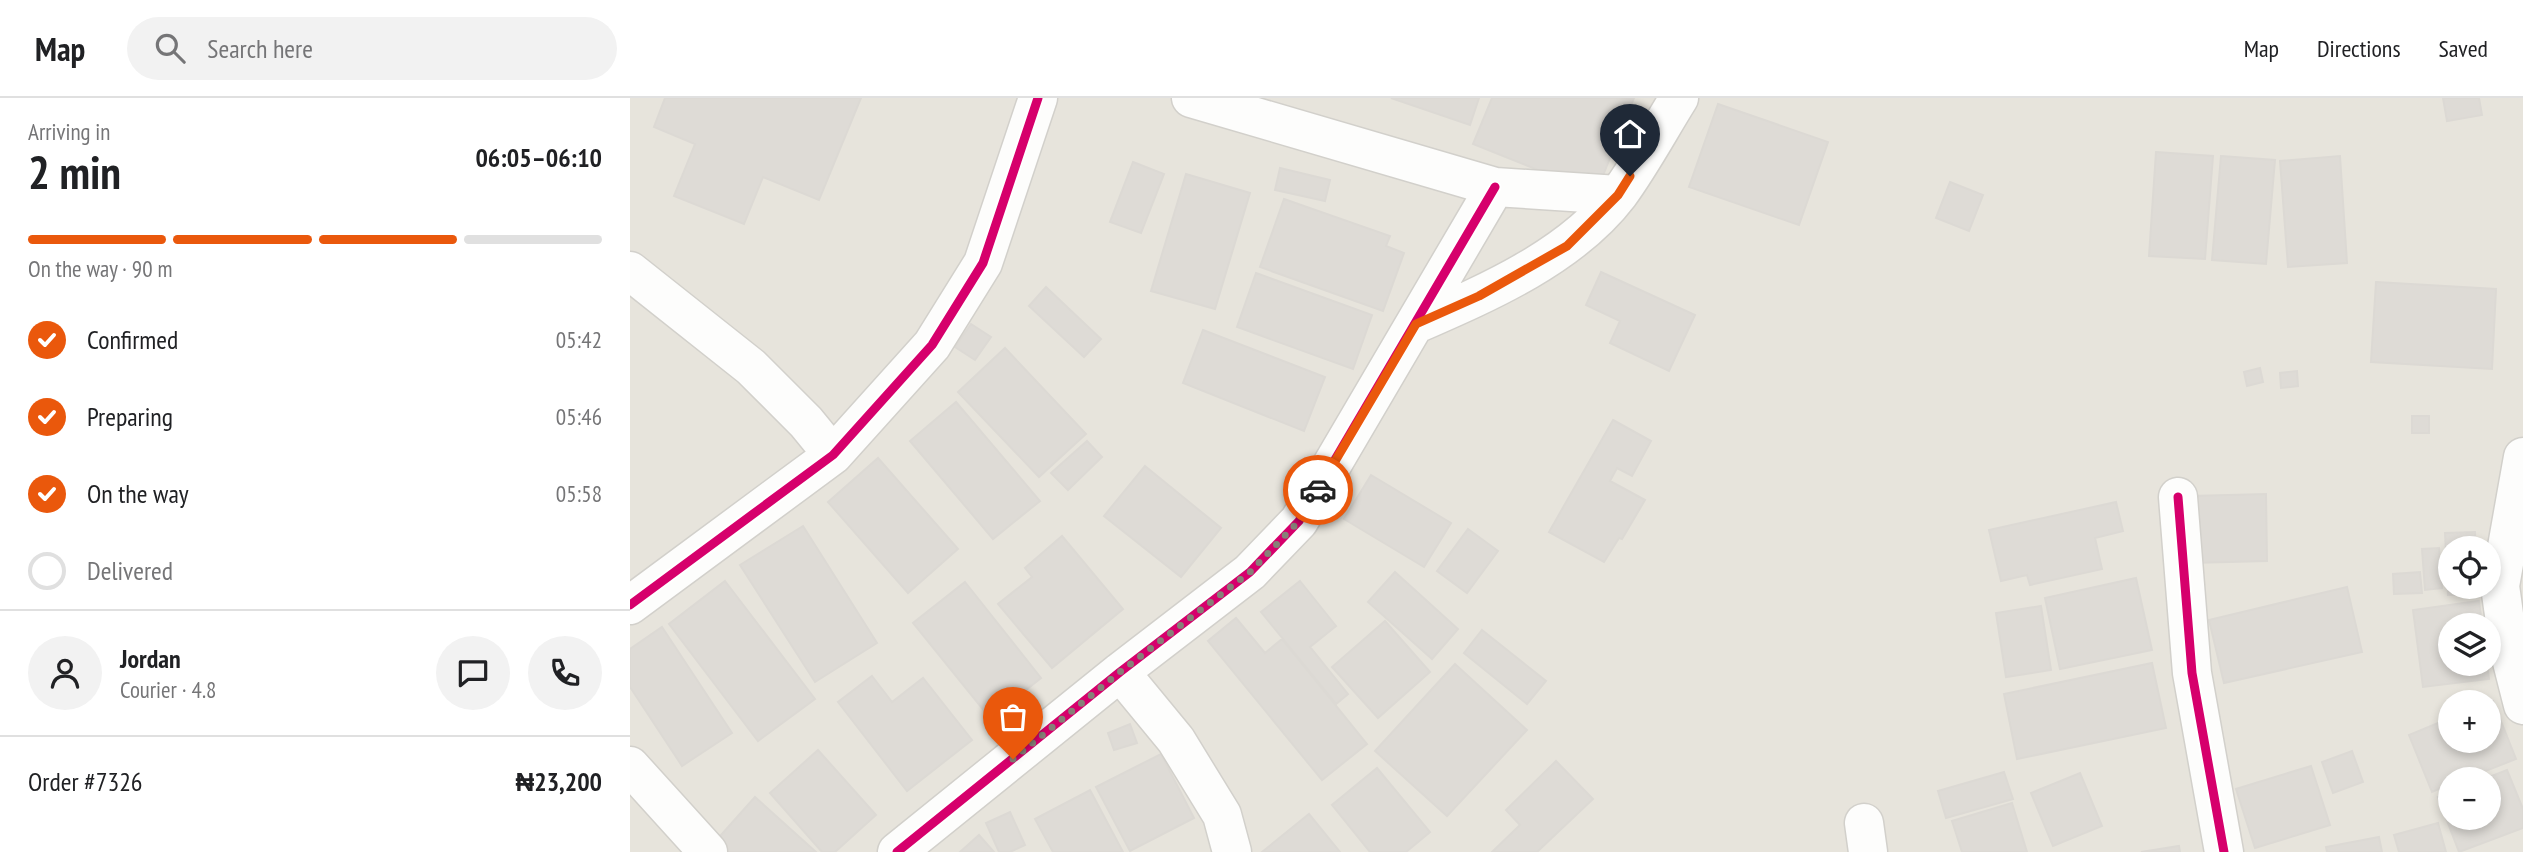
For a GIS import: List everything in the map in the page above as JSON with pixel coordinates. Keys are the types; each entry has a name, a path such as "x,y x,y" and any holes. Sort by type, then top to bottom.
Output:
{"street":[{"path":"630,605 833,455 932,345 984,264 1038,98"},
{"path":"1191,98 1252,106 1495,187 1618,195"},
{"path":"1416,324 1479,296 1567,246 1618,195 1679,98"},
{"path":"897,852 1120,672 1250,572 1299,521 1495,187"},
{"path":"630,271 751,368 806,422 833,455"},
{"path":"2523,457 2500,586 2509,650 2523,705"},
{"path":"2178,497 2192,673 2224,852"},
{"path":"1120,672 1175,740 1222,815 1233,852"},
{"path":"630,766 708,852"}],"shaded area":[{"path":"630,98 2523,98 2523,852 630,852"}],"building":[{"path":"665,98 861,98 819,200 763,177 744,224 674,196 695,144 654,127"},
{"path":"1391,98 1479,98 1470,125"},
{"path":"1492,98 1634,98 1596,193 1473,144"},
{"path":"2443,98 2479,98 2482,115 2447,121"},
{"path":"1718,104 1828,142 1799,225 1689,187"},
{"path":"2156,152 2213,156 2205,259 2149,256"},
{"path":"2221,156 2275,160 2266,264 2212,260"},
{"path":"2340,156 2347,263 2288,267 2280,161"},
{"path":"1133,162 1164,174 1141,233 1110,222"},
{"path":"1280,168 1330,180 1325,201 1275,190"},
{"path":"1186,174 1250,193 1215,309 1151,291"},
{"path":"1950,182 1983,195 1969,231 1936,218"},
{"path":"1284,199 1390,236 1386,246 1404,253 1383,311 1260,267"},
{"path":"1601,272 1695,315 1669,371 1610,343 1620,321 1586,305"},
{"path":"1256,273 1372,315 1353,369 1237,327"},
{"path":"2376,282 2496,289 2492,369 2371,362"},
{"path":"1046,287 1101,339 1084,357 1029,306"},
{"path":"971,324 991,337 975,360 955,347"},
{"path":"1203,330 1325,377 1304,431 1183,383"},
{"path":"1005,348 1086,434 1039,477 958,392"},
{"path":"2260,368 2263,382 2247,386 2244,372"},
{"path":"2297,371 2298,386 2281,388 2280,373"},
{"path":"956,402 1040,501 993,539 910,441"},
{"path":"2412,416 2429,416 2429,433 2412,433"},
{"path":"1613,420 1651,441 1632,476 1617,468 1610,481 1645,500 1622,539 1619,538 1604,562 1549,532"},
{"path":"1087,441 1102,457 1068,490 1051,473"},
{"path":"878,458 958,549 908,593 828,502"},
{"path":"1145,466 1221,528 1181,577 1104,516"},
{"path":"1371,475 1451,523 1424,567 1344,519"},
{"path":"2266,494 2267,561 2191,563 2190,496"},
{"path":"2116,502 2123,531 2095,538 2102,569 2030,585 2027,575 2001,581 1989,530"},
{"path":"803,526 877,643 815,682 740,565"},
{"path":"1468,529 1498,551 1467,593 1437,571"},
{"path":"2475,532 2475,536 2445,536 2445,533"},
{"path":"1062,536 1123,609 1052,668 998,604 1032,577 1025,568"},
{"path":"2438,548 2438,588 2425,590 2422,549"},
{"path":"1395,572 1458,629 1432,659 1368,602"},
{"path":"2420,572 2422,593 2394,594 2393,574"},
{"path":"2136,578 2152,650 2060,669 2045,598"},
{"path":"725,581 815,699 758,741 669,624"},
{"path":"1300,581 1336,626 1310,647 1348,694 1336,704 1261,612"},
{"path":"965,582 1041,678 990,718 913,623"},
{"path":"2347,587 2362,652 2224,683 2209,620"},
{"path":"2479,601 2480,613 2438,613 2438,676 2489,676 2489,679 2423,687 2413,610"},
{"path":"2041,606 2051,670 2006,677 1996,613"},
{"path":"1236,618 1265,653 1282,639 1367,744 1322,780 1208,641"},
{"path":"1385,621 1430,672 1378,718 1332,667"},
{"path":"662,627 732,733 682,766 630,687 630,649"},
{"path":"1482,630 1546,681 1527,704 1464,653"},
{"path":"2152,663 2166,728 2017,759 2004,694"},
{"path":"1455,664 1527,730 1447,816 1375,751"},
{"path":"872,676 892,702 923,678 972,740 907,791 838,702"},
{"path":"2501,721 2516,759 2496,767 2438,767 2438,789 2432,792 2409,735 2438,723 2438,753 2501,753"},
{"path":"1130,724 1137,743 1114,750 1108,733"},
{"path":"818,750 876,815 835,852 822,852 770,793"},
{"path":"2352,751 2363,782 2333,793 2322,762"},
{"path":"1161,754 1194,818 1130,851 1096,787"},
{"path":"1556,761 1593,799 1537,852 1492,852 1520,825 1506,810"},
{"path":"2311,766 2330,825 2255,848 2236,789"},
{"path":"1377,768 1430,832 1406,852 1370,852 1332,805"},
{"path":"2507,770 2523,809 2523,828 2459,852 2451,830 2501,830 2501,772"},
{"path":"2004,772 2013,799 1946,818 1938,791"},
{"path":"2080,773 2102,826 2053,846 2031,793"},
{"path":"1090,790 1123,852 1053,852 1035,819"},
{"path":"755,797 816,852 722,852 713,844"},
{"path":"2012,803 2027,852 1962,852 1952,821"},
{"path":"1010,812 1025,845 1010,852 999,852 986,823"},
{"path":"1309,814 1340,852 1262,852"},
{"path":"2438,823 2446,852 2399,852 2394,835"},
{"path":"979,835 994,852 960,852"},
{"path":"2379,837 2382,852 2327,852 2326,847"},
{"path":"2179,846 2180,852 2141,852"}],"cycle path":[{"path":"630,605 833,455 932,345 983,263 1038,98"},
{"path":"897,852 1120,672 1250,572 1299,521 1495,187"},
{"path":"2178,497 2192,673 2224,852"}],"way so far":[{"path":"1013,759 1250,572 1299,521 1318,490"}],"route":[{"path":"1318,490 1416,324 1479,296 1567,246 1618,195 1630,176"}]}
